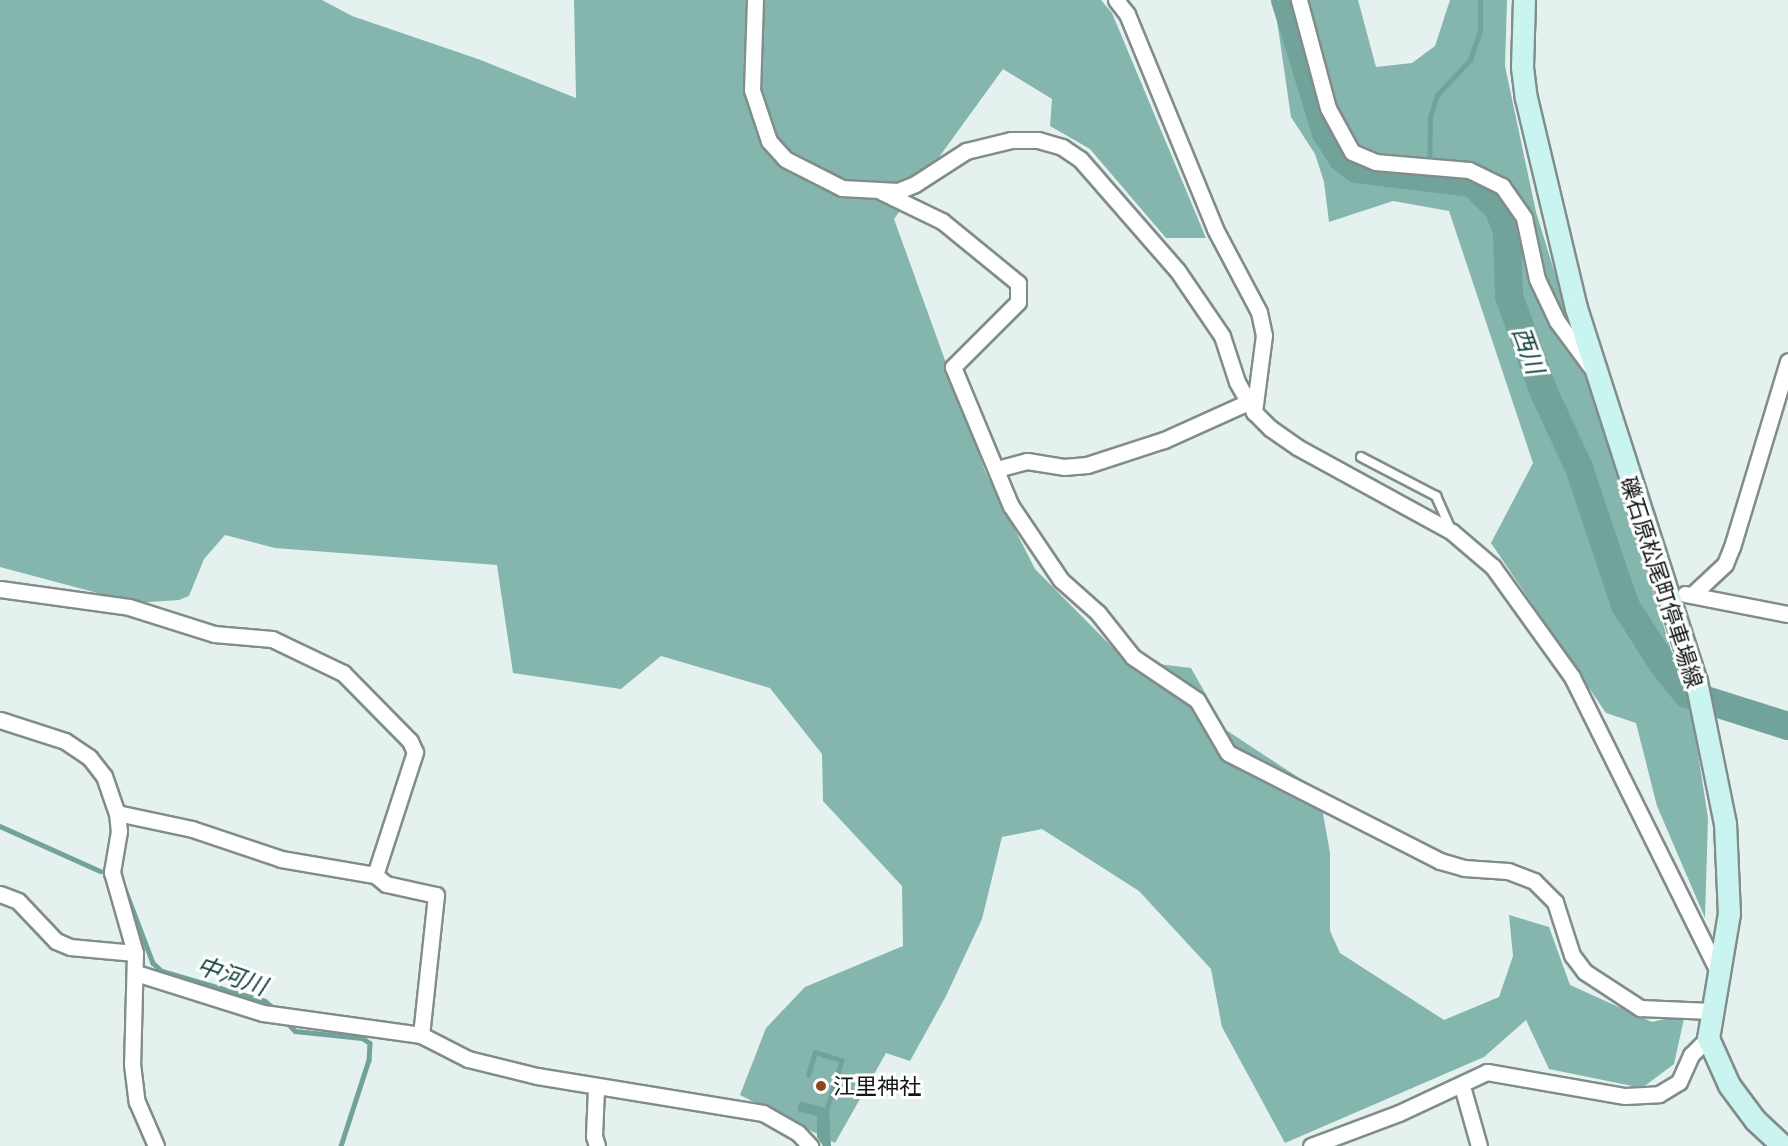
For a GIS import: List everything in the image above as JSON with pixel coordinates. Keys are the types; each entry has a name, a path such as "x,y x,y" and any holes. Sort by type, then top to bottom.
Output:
{"main road":[{"name":"礫石原松尾町停車場線","path":"1524,0 1522,67 1526,98 1595,373 1665,593 1696,681 1725,823 1730,877 1729,913 1708,1038"},
{"path":"1708,1038 1729,1085 1755,1120 1784,1146"}],"street":[{"path":"755,0 752,90 769,141 784,159 842,188 898,191 915,184 966,151 1011,140 1038,140 1062,147 1080,159 1177,270 1222,336 1237,382 1251,407 1297,447 1452,532 1493,567 1572,677 1719,973"},
{"path":"1116,0 1127,14 1215,229 1259,312 1264,334 1251,407"},
{"path":"1299,0 1328,108 1352,152 1375,162 1421,168 1468,170 1503,186 1524,218 1537,279 1557,321 1595,373"},
{"path":"879,191 942,221 1021,290 1018,302 953,367 1011,506 1061,580 1098,612 1133,657 1197,700 1228,753 1440,861 1464,868 1508,871 1534,881 1555,902 1572,955 1585,972 1640,1008 1711,1011"},
{"path":"1692,595 1725,564 1732,547 1788,361"},
{"path":"997,469 1027,461 1064,467 1087,465 1164,440 1251,407"},
{"path":"0,589 129,607 214,634 272,639 343,674 410,741 415,752 375,875"},
{"path":"1665,593 1692,595 1788,614"},
{"path":"0,720 65,741 89,757 104,776 120,822 112,872 135,953 132,1064 140,1110 156,1146"},
{"path":"117,813 192,830 281,858 375,875 387,884 436,895 421,1035"},
{"path":"0,894 18,901 56,941 70,947 135,953"},
{"path":"136,973 278,1015 421,1035 468,1059 596,1088 763,1113 798,1133 810,1146"},
{"path":"1311,1146 1462,1086 1487,1072 1645,1097 1679,1082 1691,1055 1708,1038"},
{"path":"1462,1086 1479,1146"},
{"path":"596,1088 594,1136 597,1146"}],"lane":[{"path":"1361,457 1436,496 1452,532"}],"shaded area":[{"path":"0,0 322,0 352,16 478,59 576,98 574,0 1101,0 1112,13 1206,238 1166,238 1090,149 1050,126 1052,99 1003,69 894,219 985,471 1035,569 1125,660 1191,668 1226,730 1319,791 1330,853 1330,931 1340,953 1444,1020 1499,997 1513,956 1509,915 1549,927 1570,985 1652,1022 1685,1014 1674,1064 1642,1088 1549,1069 1526,1020 1484,1057 1285,1143 1222,1027 1211,969 1139,891 1042,829 1002,837 982,919 945,998 910,1061 886,1053 835,1143 740,1095 766,1028 805,987 903,946 902,886 823,801 822,754 770,688 661,656 621,689 513,673 497,565 275,548 225,535 204,559 189,596 179,600 135,603 0,567"},
{"path":"1274,0 1358,0 1376,67 1412,63 1435,46 1450,0 1507,0 1505,66 1536,212 1693,721 1708,818 1705,918 1657,806 1636,723 1606,713 1491,543 1533,463 1449,211 1393,201 1329,222 1324,182 1315,154 1291,117"},
{"path":"800,1101 829,1109 831,1146 823,1146 817,1137 817,1116 797,1111"}],"waterway":[{"name":"西川","path":"1285,0 1326,133 1342,158 1356,169 1472,183 1498,208 1507,232 1509,296 1543,390 1579,468 1625,605 1664,666 1687,694 1788,726"},
{"path":"1429,177 1430,117 1437,95 1470,60 1480,31 1480,0"},
{"name":"中河川","path":"0,826 100,871"},
{"name":"中河川","path":"125,889 153,963 162,971 265,1001 276,1010"},
{"name":"中河川","path":"284,1019 295,1031 362,1038 370,1043 369,1060 341,1146"},
{"path":"808,1075 815,1052 842,1060 826,1113"}],"place":[{"name":"江里神社","path":"821,1086"}]}
